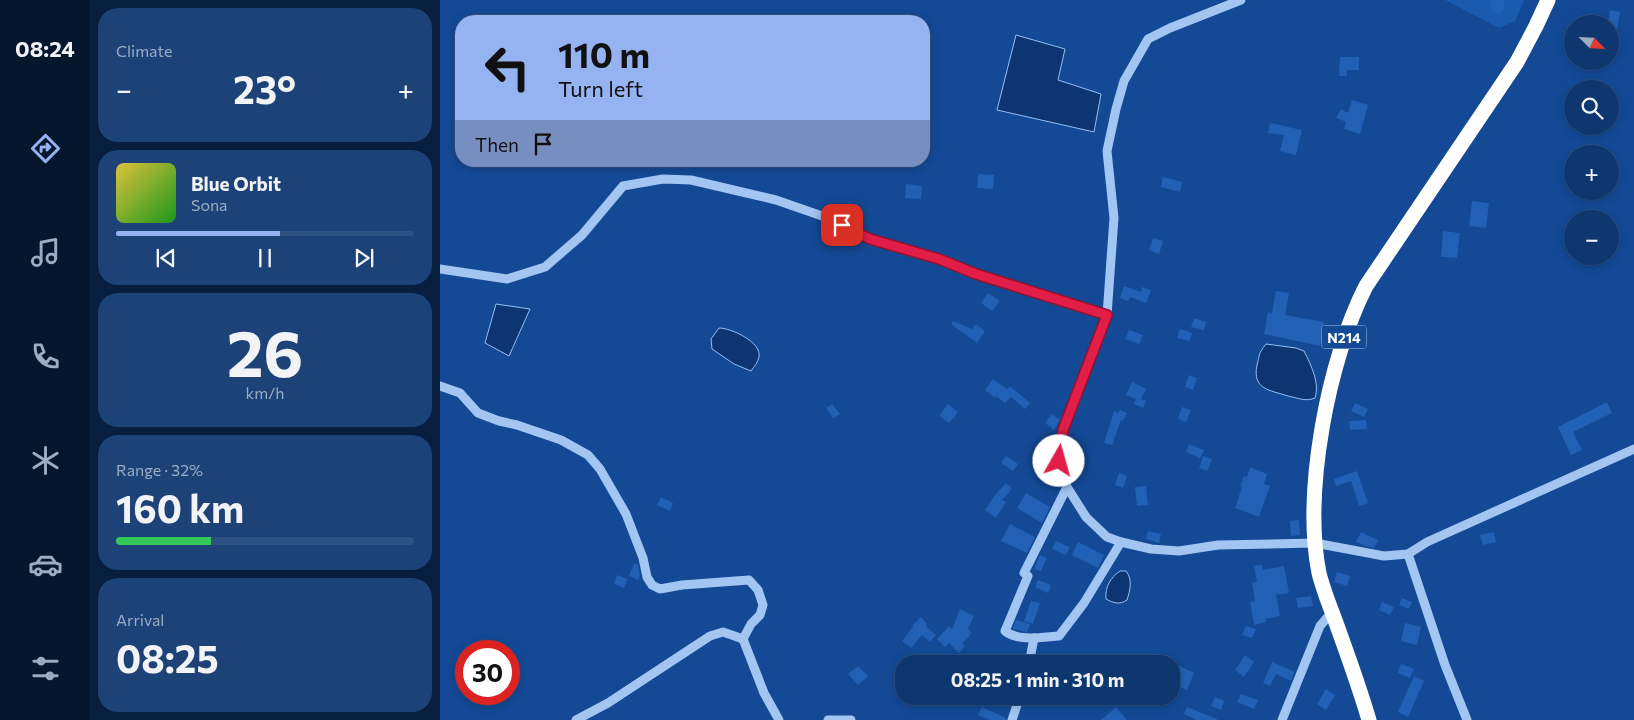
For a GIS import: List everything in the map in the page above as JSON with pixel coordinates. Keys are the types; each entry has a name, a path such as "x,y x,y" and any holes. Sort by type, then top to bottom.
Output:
{"highway":[{"name":"N214","path":"1369,720 1324,592 1315,543 1314,503 1323,423 1345,335 1356,306 1377,269 1517,62 1548,0"}],"street":[{"path":"1241,0 1170,28 1148,39 1124,81 1107,151 1114,218 1107,315 1063,430 1059,461 1067,487 1086,517 1107,537 1151,549 1179,551 1218,545 1315,543 1384,556 1408,554 1427,542 1634,449"},
{"path":"440,269 507,280 545,267 582,235 623,186 663,178 691,180 776,200 828,218 870,239 939,259 976,274 1107,315"},
{"path":"440,386 460,393 478,412 499,421 561,440 588,455 600,469 626,514 643,558 646,577 652,585 660,589 682,585 749,580 758,590 763,605 760,615 751,624 743,639"},
{"path":"1067,487 1024,573 1028,576 1005,630 1010,636 1034,638 1059,636 1084,603 1121,542"},
{"path":"1408,554 1444,665 1467,720"},
{"path":"1282,720 1320,626 1332,612"},
{"path":"576,720 608,703 710,636 724,632 743,639 764,692 778,720"},
{"path":"1031,655 1034,638"},
{"path":"1012,720 1017,705"},
{"path":"828,720 851,720"}],"shaded area":[{"path":"1445,0 1524,0 1515,21 1499,28"},
{"path":"1016,35 1065,49 1058,80 1101,94 1094,132 997,110"},
{"path":"496,304 530,309 509,356 485,343"},
{"path":"719,328 738,333 756,346 759,351 759,357 751,371 734,364 712,349 711,339"},
{"path":"1266,344 1296,348 1304,351 1316,380 1315,398 1305,400 1288,396 1264,388 1260,384 1257,380 1257,365 1260,352"},
{"path":"1120,571 1126,571 1130,581 1127,600 1122,603 1111,602 1106,599 1106,591 1113,577"}],"building":[{"path":"1492,0 1503,0 1505,7 1501,13 1495,13 1490,8"},
{"path":"1610,10 1620,12 1619,18 1619,15 1609,15"},
{"path":"1340,57 1359,57 1359,70 1347,70 1347,76 1339,76"},
{"path":"1352,100 1368,105 1360,134 1344,129 1346,122 1336,118 1341,109 1348,113"},
{"path":"1270,123 1302,130 1296,155 1280,151 1284,135 1268,133"},
{"path":"978,174 994,175 993,189 977,188"},
{"path":"1163,177 1182,182 1180,192 1161,187"},
{"path":"906,184 922,186 921,199 905,198"},
{"path":"1472,201 1489,203 1486,228 1469,226"},
{"path":"1443,231 1460,233 1457,258 1441,257"},
{"path":"1153,238 1163,241 1159,254 1149,250"},
{"path":"1124,286 1141,292 1142,287 1151,290 1146,303 1130,297 1128,301 1120,298"},
{"path":"1276,291 1289,293 1285,315 1324,322 1320,346 1264,334 1268,312 1272,313"},
{"path":"988,293 1000,301 992,311 981,303"},
{"path":"1194,318 1206,322 1204,330 1191,327"},
{"path":"953,321 972,329 976,324 985,331 977,343 951,324"},
{"path":"1180,329 1192,333 1190,341 1177,338"},
{"path":"1129,330 1143,335 1139,344 1125,339"},
{"path":"1189,375 1197,378 1193,390 1185,387"},
{"path":"993,379 1007,389 1010,386 1030,403 1025,409 1011,397 1005,403 996,396 995,398 985,390"},
{"path":"1132,382 1146,389 1141,399 1146,401 1143,408 1134,404 1136,399 1126,395"},
{"path":"1607,402 1612,413 1573,432 1582,450 1571,455 1558,427"},
{"path":"1355,403 1368,409 1364,417 1351,411"},
{"path":"832,404 840,414 833,418 826,408"},
{"path":"948,404 958,412 949,423 939,416"},
{"path":"1182,407 1191,410 1186,422 1178,419"},
{"path":"1120,410 1127,413 1123,421 1121,420 1112,445 1104,443 1114,411 1118,413"},
{"path":"1052,414 1060,420 1054,430 1045,423"},
{"path":"1366,420 1367,429 1350,430 1349,421"},
{"path":"1189,444 1204,450 1200,458 1186,452"},
{"path":"1006,456 1018,464 1013,471 1001,463"},
{"path":"1203,456 1212,459 1207,471 1199,468"},
{"path":"1250,467 1267,474 1264,484 1270,486 1259,517 1235,508 1242,487 1240,486 1244,476 1247,477"},
{"path":"1357,471 1368,503 1359,506 1351,481 1336,486 1334,479"},
{"path":"1119,473 1127,476 1123,488 1115,485"},
{"path":"1006,483 1012,489 1002,500 1006,502 996,518 985,510"},
{"path":"1146,486 1148,505 1137,506 1135,487"},
{"path":"1026,493 1050,507 1042,523 1017,508"},
{"path":"661,497 673,503 670,511 657,505"},
{"path":"1299,520 1300,535 1291,536 1290,521"},
{"path":"1010,524 1035,537 1027,553 1001,541"},
{"path":"1148,531 1161,534 1159,543 1146,539"},
{"path":"1361,532 1378,540 1374,548 1356,542"},
{"path":"1494,532 1496,542 1483,545 1480,535"},
{"path":"1056,541 1070,547 1066,555 1052,549"},
{"path":"1078,542 1104,555 1098,568 1072,555"},
{"path":"1040,555 1047,558 1041,571 1034,569"},
{"path":"634,563 638,565 640,576 638,580 629,576"},
{"path":"1262,565 1263,570 1284,566 1289,593 1276,595 1280,616 1266,619 1266,622 1254,625 1250,602 1255,601 1252,583 1257,582 1254,566"},
{"path":"1337,572 1350,576 1347,586 1334,582"},
{"path":"617,575 628,579 624,588 614,584"},
{"path":"1038,580 1051,585 1048,593 1035,587"},
{"path":"1311,596 1313,606 1298,608 1296,598"},
{"path":"1402,598 1412,602 1409,609 1399,605"},
{"path":"1031,601 1040,603 1033,624 1024,621"},
{"path":"1382,602 1394,607 1390,615 1379,610"},
{"path":"960,609 974,616 968,629 972,633 962,644 965,646 959,653 949,643 945,647 937,639 949,626 952,629"},
{"path":"921,617 927,624 926,626 936,635 930,642 922,635 911,648 902,641"},
{"path":"1016,620 1030,624 1027,632 1013,629"},
{"path":"1405,623 1421,627 1417,645 1401,641"},
{"path":"1246,626 1256,629 1252,638 1242,635"},
{"path":"1245,655 1254,662 1244,677 1235,670"},
{"path":"1272,662 1295,672 1291,681 1276,674 1270,686 1263,683"},
{"path":"1401,664 1414,669 1410,678 1398,673"},
{"path":"858,666 868,676 858,685 848,674"},
{"path":"1180,666 1194,673 1187,690 1180,687"},
{"path":"1414,676 1424,681 1408,717 1398,712"},
{"path":"1326,689 1335,695 1326,710 1317,704"},
{"path":"1241,694 1258,700 1254,709 1237,702"},
{"path":"1215,697 1224,701 1221,710 1211,706"},
{"path":"982,707 1006,718 1006,720 990,720 978,715"},
{"path":"1116,707 1127,720 1101,720"},
{"path":"1187,707 1217,720 1196,720 1184,714"}],"route":[{"path":"842,225 870,239 939,259 976,274 1107,315 1063,430 1059,461"}]}
